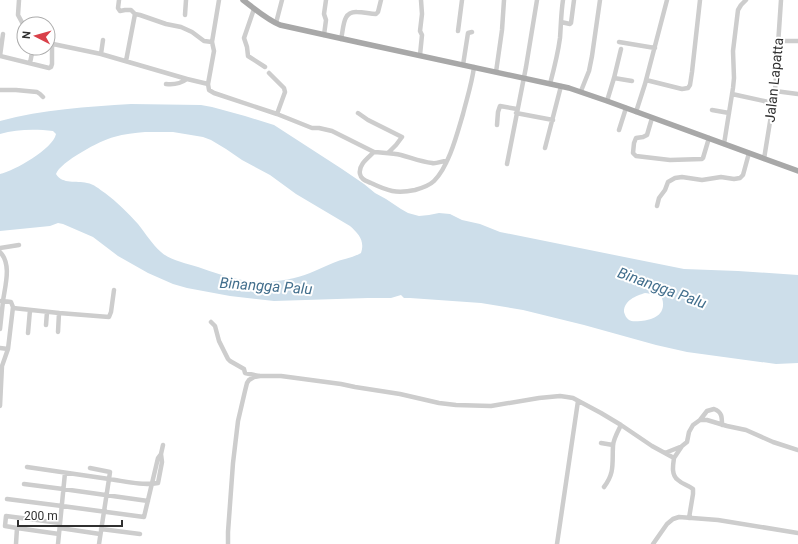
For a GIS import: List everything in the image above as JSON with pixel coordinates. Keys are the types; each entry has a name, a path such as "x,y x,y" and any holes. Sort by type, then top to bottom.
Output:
{"main road":[{"path":"243,0 254,9 280,25 561,86 607,101 798,171"}],"street":[{"path":"18,0 19,16"},
{"path":"118,0 118,9 120,10 132,10 135,14 188,29 204,41 212,42"},
{"path":"185,15 186,0"},
{"path":"219,0 212,42 214,50 208,84 209,90 312,128 332,130 374,152 402,155 419,161 431,163 447,161"},
{"path":"276,23 282,0"},
{"path":"324,35 326,0"},
{"path":"341,39 345,20 348,14 352,12 376,14 378,12 381,0"},
{"path":"420,56 422,38 420,31 422,14 421,0"},
{"path":"458,31 462,0"},
{"path":"496,72 502,30 504,0"},
{"path":"507,164 537,0"},
{"path":"550,84 556,59 563,0"},
{"path":"561,22 571,23 574,0"},
{"path":"581,92 589,70 592,56 600,0"},
{"path":"636,112 668,0"},
{"path":"646,80 685,89 688,88 690,85 692,72 700,0"},
{"path":"724,144 734,78 733,51 738,10 746,0"},
{"name":"Jalan Lapatta","path":"764,159 775,91 781,0"},
{"path":"254,9 244,39 248,56 265,67"},
{"path":"126,61 135,14"},
{"path":"463,65 468,32 472,32"},
{"path":"3,34 0,56 46,68 51,67 52,64 52,46 54,44 102,54 208,84"},
{"path":"102,54 103,40"},
{"path":"778,41 798,41"},
{"path":"619,42 655,48"},
{"path":"607,101 621,49"},
{"path":"30,63 31,56"},
{"path":"374,152 364,162 360,169 359,172 361,178 378,186 397,192 409,192 429,185 437,177 447,161 456,138 470,92 474,67"},
{"path":"269,74 285,90 277,114"},
{"path":"614,78 632,81"},
{"path":"166,84 179,84 187,79"},
{"path":"545,148 561,86"},
{"path":"0,90 37,92 43,97"},
{"path":"775,91 798,94"},
{"path":"732,94 773,103"},
{"path":"497,125 500,106 553,120"},
{"path":"619,130 626,108"},
{"path":"712,110 729,113"},
{"path":"358,113 368,120 402,137 388,153"},
{"path":"652,118 647,135 636,138 635,140 633,153 636,156 670,160 703,158 709,138"},
{"path":"657,206 659,198 665,190 668,182 675,178 682,177 699,180 740,178 743,175 749,153"},
{"path":"0,248 19,245"},
{"path":"0,252 6,260 7,275 1,301 0,329"},
{"path":"13,308 109,317 114,290"},
{"path":"0,406 1,366 8,349 13,308 11,302 1,301"},
{"path":"28,333 30,310"},
{"path":"46,325 47,312"},
{"path":"58,332 60,313"},
{"path":"211,322 215,326 219,341 228,359 244,369 245,373 260,376 281,376 341,384 456,405 491,406 560,396 573,398 621,425 652,446 674,458"},
{"path":"0,348 8,349"},
{"path":"228,544 233,463 238,421 247,383 249,380 260,376"},
{"path":"557,544 578,401"},
{"path":"665,453 682,446 687,442 694,425 707,411 714,409 720,412 722,416 722,425"},
{"path":"700,420 707,420 746,430 773,442 798,450"},
{"path":"604,487 611,476 613,445 621,425"},
{"path":"601,443 613,445"},
{"path":"27,467 152,484 158,483 162,462 161,454 163,445"},
{"path":"682,446 674,458 673,474 677,480 689,485 693,489 689,518"},
{"path":"90,468 110,472 99,544"},
{"path":"58,544 65,473"},
{"path":"24,484 148,501"},
{"path":"7,499 144,517 152,484"},
{"path":"60,528 6,516 5,526 17,528 60,528 140,534"},
{"path":"653,544 664,528 673,519 679,517 718,520 798,533"},
{"path":"16,544 17,528"}],"water":[{"name":"Binangga Palu","path":"131,104 201,105 274,125 342,169 375,193 408,213 419,216 439,213 450,214 462,220 480,224 500,232 684,269 798,275 798,363 776,364 687,352 523,310 481,303 404,298 401,295 391,298 274,301 230,296 173,284 148,273 118,256 93,237 63,224 58,223 50,226 0,231 0,174 14,169 41,152 53,140 56,134 53,131 20,130 0,134 0,121 49,111","holes":["145,132 173,132 203,137 211,140 242,160 270,175 296,194 350,226 362,241 361,253 302,276 285,280 268,282 242,280 169,258 155,246 138,224 105,193 92,184 62,180 56,174 59,169 73,158 100,142 118,136","645,293 662,298 663,308 661,312 655,318 636,321 629,320 624,312 626,304 631,299"]}]}
